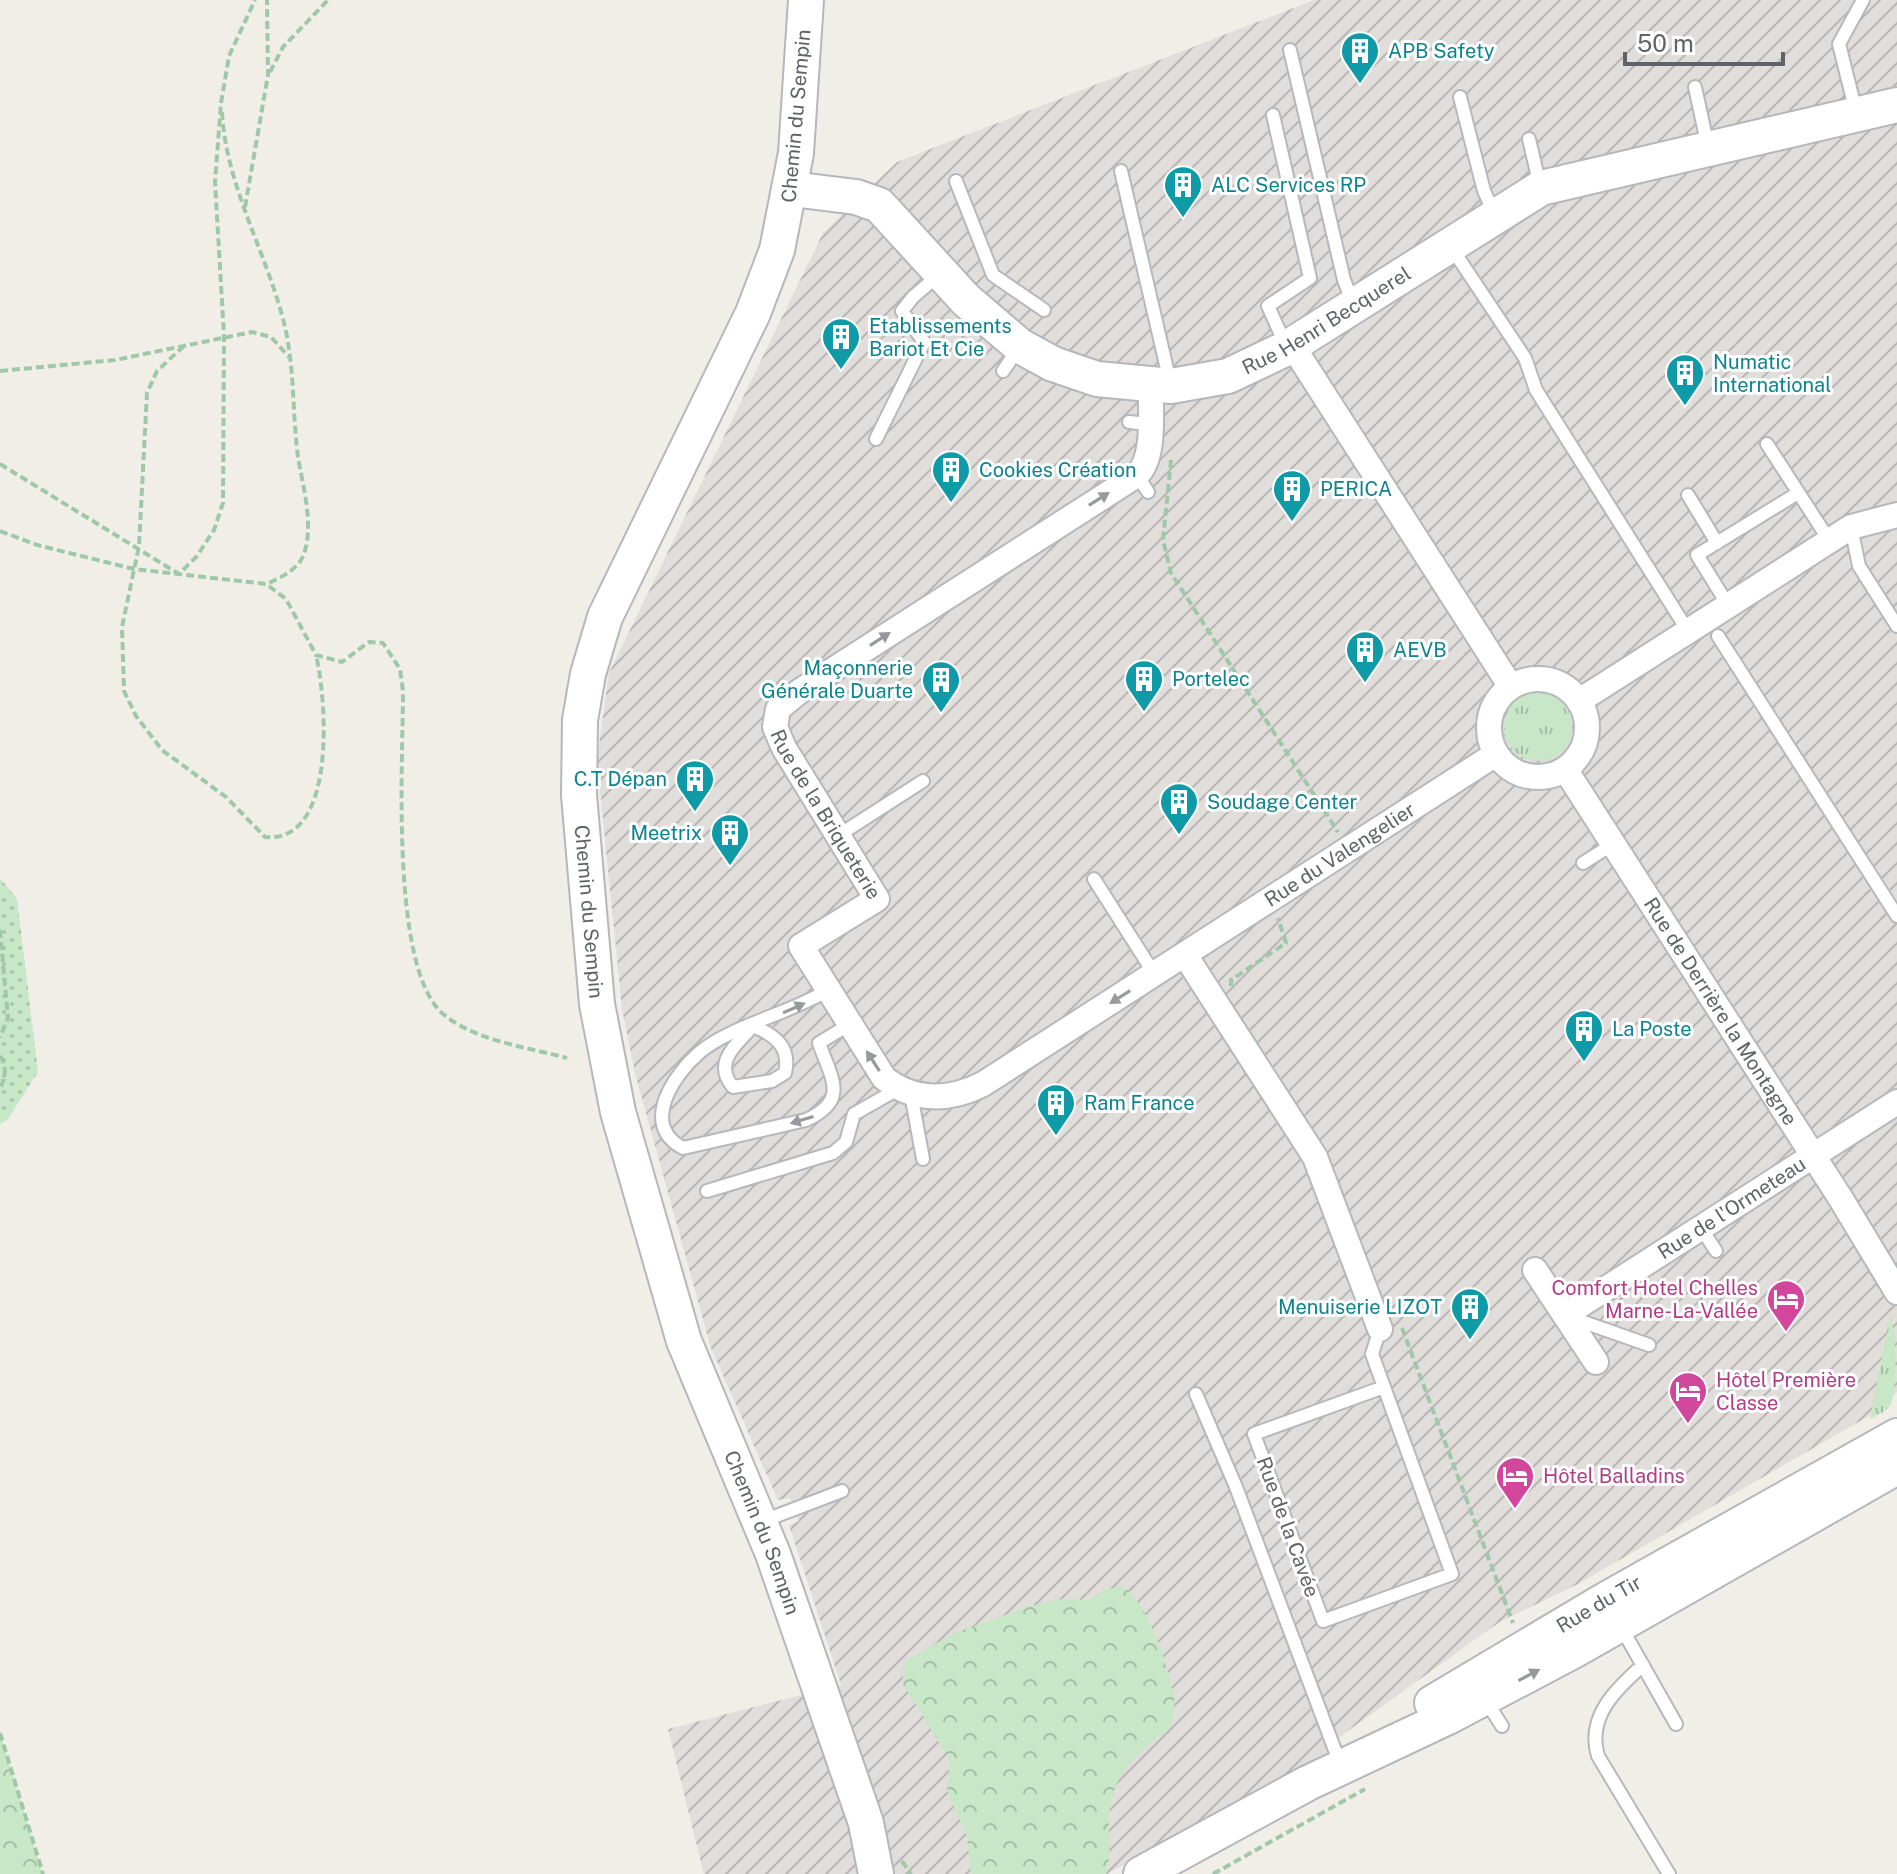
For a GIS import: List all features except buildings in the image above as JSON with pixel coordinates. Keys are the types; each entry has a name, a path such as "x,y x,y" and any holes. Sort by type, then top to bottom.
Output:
{"street":[{"name":"Chemin du Sempin","path":"806,0 792,189 777,250 753,313 605,617 588,674 578,745 594,975 606,1062 684,1341 761,1522 866,1823 876,1874"},
{"name":"Rue Henri Becquerel","path":"792,189 856,197 879,205 942,273 979,288 1011,359 1053,364 1085,376 1161,386 1214,384 1290,347 1541,188 1897,105"},
{"path":"1290,347 1511,687"},
{"name":"Rue de la Briqueterie","path":"904,1091 884,1078 801,946 877,899 784,748 775,727 782,703 1142,483 1145,464 1139,423 1161,386"},
{"path":"1579,701 1851,527 1897,515"},
{"path":"1533,679 1548,680 1563,685 1579,701 1587,721 1585,742 1565,769 1549,776 1531,777 1515,772 1496,754 1489,737 1489,718 1497,700 1511,687 1533,679"},
{"name":"Rue du Valengelier","path":"1185,955 1496,754"},
{"name":"Rue de Derrière la Montagne","path":"1565,769 1814,1156 1897,1292"},
{"path":"904,1091 932,1097 971,1090 1185,955 1315,1157 1380,1329"},
{"name":"Rue de l'Ormeteau","path":"1565,1315 1896,1104"},
{"name":"Rue de Derrière la Montagne","path":"1876,1254 1897,1275"},
{"path":"1535,1270 1596,1362"},
{"name":"Rue du Tir","path":"1141,1874 1308,1783 1486,1701 1762,1512 1897,1436"},
{"name":"Rue du Tir","path":"1725,1565 1768,1529 1897,1455"},
{"name":"Rue du Tir","path":"1612,1613 1725,1565 1897,1467"},
{"name":"Rue du Tir","path":"1308,1783 1339,1761 1486,1701"},
{"name":"Chemin du Sempin","path":"866,1823 897,1874"}],"lane":[{"path":"1856,114 1839,44 1863,0"},
{"path":"1290,50 1344,280 1354,306"},
{"path":"1695,87 1709,149"},
{"path":"1460,97 1484,191 1495,215"},
{"path":"1273,115 1310,278 1268,306 1290,347"},
{"path":"1529,139 1541,188"},
{"path":"1121,171 1161,386"},
{"path":"956,181 979,288 1044,310"},
{"path":"1449,244 1525,358 1536,390 1688,631"},
{"path":"876,439 924,342 902,311 913,297 942,273"},
{"path":"1767,444 1829,540"},
{"path":"1728,605 1697,555 1798,493"},
{"path":"1688,495 1717,543"},
{"path":"1851,527 1859,566 1897,626"},
{"path":"1718,636 1897,916"},
{"path":"839,835 923,781"},
{"path":"1583,863 1613,844"},
{"path":"1094,879 1155,975"},
{"path":"1884,895 1897,887"},
{"path":"828,990 701,1051 673,1085 660,1115 678,1146 683,1148 806,1120 822,1113 831,1103 834,1081 819,1043 850,1024"},
{"path":"753,1026 777,1039 788,1061 785,1073 772,1081 733,1087 723,1069 725,1058 753,1026"},
{"path":"707,1191 833,1153 846,1142 854,1114 904,1091 923,1159"},
{"path":"1701,1228 1716,1251"},
{"path":"1565,1315 1649,1345"},
{"path":"1380,1329 1372,1354 1384,1387"},
{"name":"Rue de la Cavée","path":"1384,1387 1452,1574 1323,1621 1254,1434 1384,1387"},
{"path":"1196,1394 1236,1487 1339,1761"},
{"path":"761,1522 842,1491"},
{"path":"1612,1613 1676,1724"},
{"path":"1643,1665 1613,1692 1595,1727 1594,1742 1598,1756 1669,1874"}],"path":[{"path":"179,574 197,556 214,530 223,503 224,336 215,182 221,103 229,56 255,0"},
{"path":"244,209 268,75 267,0"},
{"path":"268,75 283,47 328,0"},
{"path":"221,103 223,138 244,209 267,267 291,360 295,433 308,526 304,556 289,573 266,584"},
{"path":"0,371 115,360 252,332 271,337 291,360"},
{"path":"0,531 37,545 134,569 266,584 286,599 316,655 324,705 322,752 314,798 305,822 293,834 279,839 265,837 226,797 162,750 136,716 124,691 122,627 134,569 139,546 147,393 157,371 184,346"},
{"path":"1172,447 1163,540 1166,562 1338,832"},
{"path":"0,464 139,546 179,574"},
{"path":"316,655 342,662 369,642 383,643 400,669 404,900 423,983 430,999 440,1011 472,1032 567,1058"},
{"path":"0,930 8,1018 0,1037"},
{"path":"0,1056 5,1063 5,1079 0,1088"},
{"path":"0,1733 43,1874"}],"shaded area":[{"path":"1314,0 1897,0 1897,1392 1869,1416 1576,1585 1498,1623 1338,1738 1323,1756 1107,1874 704,1874 668,1729 841,1685 789,1525 799,1521 790,1498 778,1500 711,1348 635,1073 622,1009 597,760 609,673 823,233 897,162"}],"green space":[{"path":"1531,693 1545,693 1557,698 1567,708 1572,727 1567,746 1557,756 1545,761 1531,761 1519,756 1509,746 1504,734 1504,720 1509,708 1519,698"},
{"path":"0,878 17,899 38,1072 8,1119 0,1124"},
{"path":"1890,1316 1895,1347 1893,1396 1887,1409 1870,1419"},
{"path":"1121,1586 1140,1604 1148,1619 1167,1669 1174,1704 1170,1728 1143,1749 1117,1783 1110,1812 1106,1874 971,1874 967,1837 947,1791 950,1760 903,1684 903,1663 954,1633 1031,1606 1062,1599 1090,1600 1105,1590"},
{"path":"0,1733 43,1874 0,1874"}],"place":[{"name":"APB Safety","path":"1360,85"},
{"name":"ALC Services RP","path":"1183,219"},
{"name":"Etablissements Bariot Et Cie","path":"841,371"},
{"name":"Numatic International","path":"1685,407"},
{"name":"Cookies Création","path":"951,504"},
{"name":"PERICA","path":"1292,523"},
{"name":"AEVB","path":"1365,684"},
{"name":"Portelec","path":"1144,713"},
{"name":"Maçonnerie Générale Duarte","path":"941,714"},
{"name":"C.T Dépan","path":"695,813"},
{"name":"Soudage Center","path":"1179,836"},
{"name":"Meetrix","path":"730,867"},
{"name":"La Poste","path":"1584,1063"},
{"name":"Ram France","path":"1056,1137"},
{"name":"Comfort Hotel Chelles Marne-La-Vallée","path":"1786,1333"},
{"name":"Menuiserie LIZOT","path":"1470,1341"},
{"name":"Hôtel Première Classe","path":"1688,1425"},
{"name":"Hôtel Balladins","path":"1515,1510"}]}
